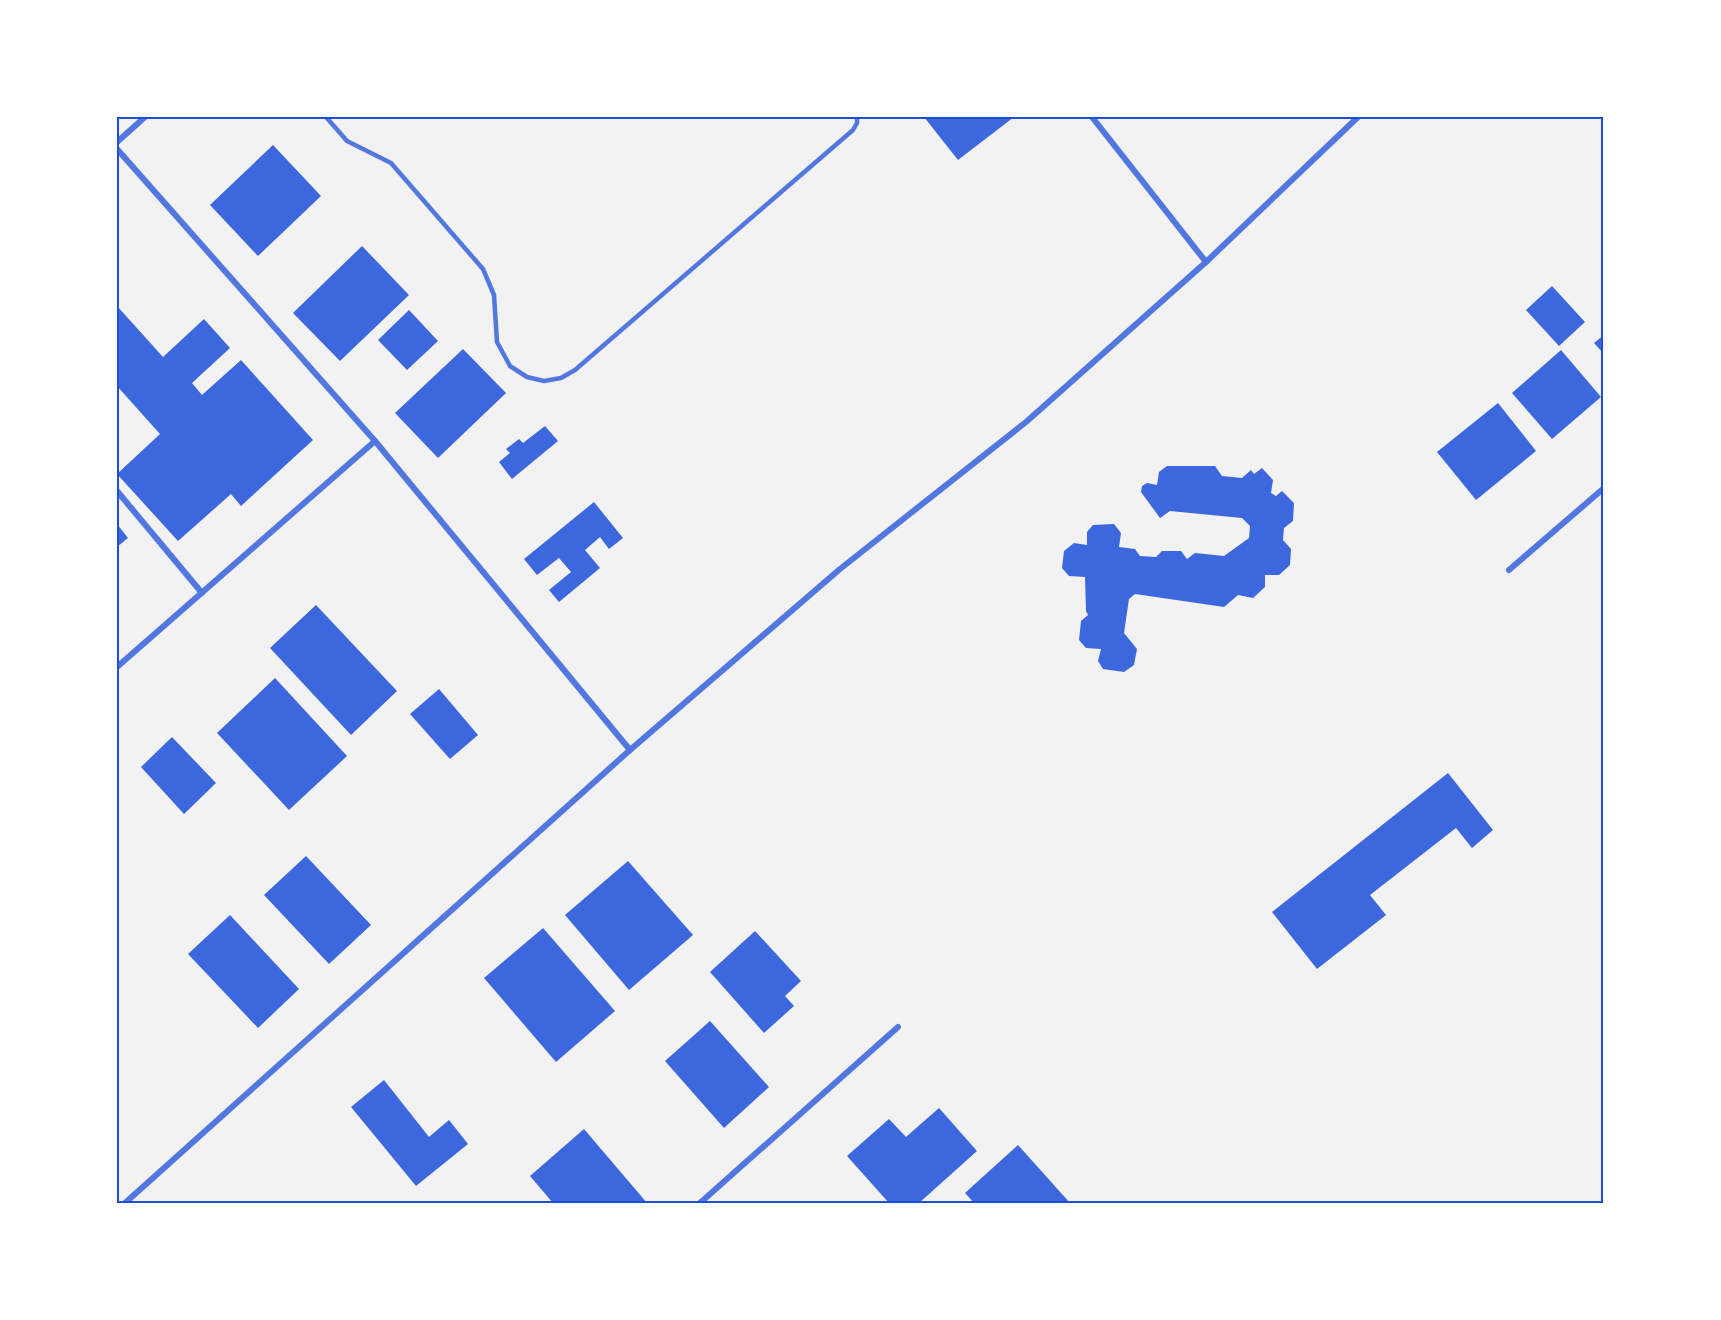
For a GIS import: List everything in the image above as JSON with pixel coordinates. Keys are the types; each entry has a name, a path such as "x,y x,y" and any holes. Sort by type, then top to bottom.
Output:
{"street":[{"path":"117,142 145,117"},
{"path":"1092,117 1206,262"},
{"path":"125,1203 630,750 840,569 1026,422 1206,262 1358,117"},
{"path":"117,149 375,441 630,750"},
{"path":"117,667 375,441"},
{"path":"1509,570 1604,488"},
{"path":"117,491 202,593"},
{"path":"700,1203 898,1027"}],"lane":[{"path":"326,117 347,141 391,162 483,269 494,295 497,342 503,355 510,366 527,377 544,381 561,378 575,370 854,130 857,117"}],"building":[{"path":"924,117 1014,117 958,160"},
{"path":"273,145 321,196 258,256 210,205"},
{"path":"362,246 409,295 340,361 293,313"},
{"path":"1552,286 1585,322 1559,346 1526,310"},
{"path":"117,306 163,357 204,319 230,348 192,383 202,395 241,360 313,440 241,506 231,494 178,541 117,474 160,434 117,386 117,351 119,349 117,348"},
{"path":"409,310 438,341 407,370 378,340"},
{"path":"1604,335 1604,354 1594,343"},
{"path":"463,349 506,393 438,458 395,413"},
{"path":"1561,350 1601,397 1552,439 1512,393"},
{"path":"1498,403 1536,451 1476,500 1437,452"},
{"path":"545,426 558,441 512,479 499,462 510,453 506,449 519,439 523,443"},
{"path":"1167,466 1215,466 1222,476 1242,478 1251,470 1254,474 1262,468 1273,480 1271,493 1276,496 1282,491 1294,503 1293,521 1284,528 1283,540 1291,549 1290,565 1279,575 1265,575 1265,587 1253,598 1238,595 1224,607 1135,594 1129,599 1124,633 1137,649 1134,665 1124,672 1103,669 1098,661 1101,649 1086,648 1079,640 1081,621 1088,615 1085,577 1069,576 1062,568 1064,551 1074,543 1087,545 1087,532 1093,525 1114,524 1121,533 1119,547 1135,549 1140,556 1156,557 1162,551 1181,551 1187,559 1195,553 1224,556 1249,538 1250,526 1242,518 1170,511 1160,518 1141,492 1142,486 1147,483 1157,485 1159,472"},
{"path":"594,502 623,538 609,549 600,537 585,550 600,568 559,602 549,590 571,572 559,558 537,575 524,559"},
{"path":"117,524 128,538 117,547"},
{"path":"316,605 397,691 351,735 270,648"},
{"path":"275,678 347,756 289,810 217,733"},
{"path":"439,689 478,735 450,759 410,714"},
{"path":"172,737 216,783 184,814 141,767"},
{"path":"1448,773 1493,830 1472,848 1456,828 1370,895 1386,915 1317,969 1272,912"},
{"path":"306,856 371,925 329,964 264,895"},
{"path":"628,861 693,935 629,990 565,915"},
{"path":"230,915 299,989 258,1028 188,954"},
{"path":"543,928 615,1011 556,1062 484,978"},
{"path":"755,931 801,981 785,996 794,1006 764,1033 710,972"},
{"path":"710,1021 769,1087 724,1128 665,1061"},
{"path":"384,1080 429,1137 449,1120 468,1144 416,1186 351,1107"},
{"path":"939,1108 977,1151 919,1203 889,1203 847,1156 889,1119 906,1137"},
{"path":"584,1129 647,1203 553,1203 530,1176"},
{"path":"1018,1145 1070,1203 974,1203 965,1193"}]}
